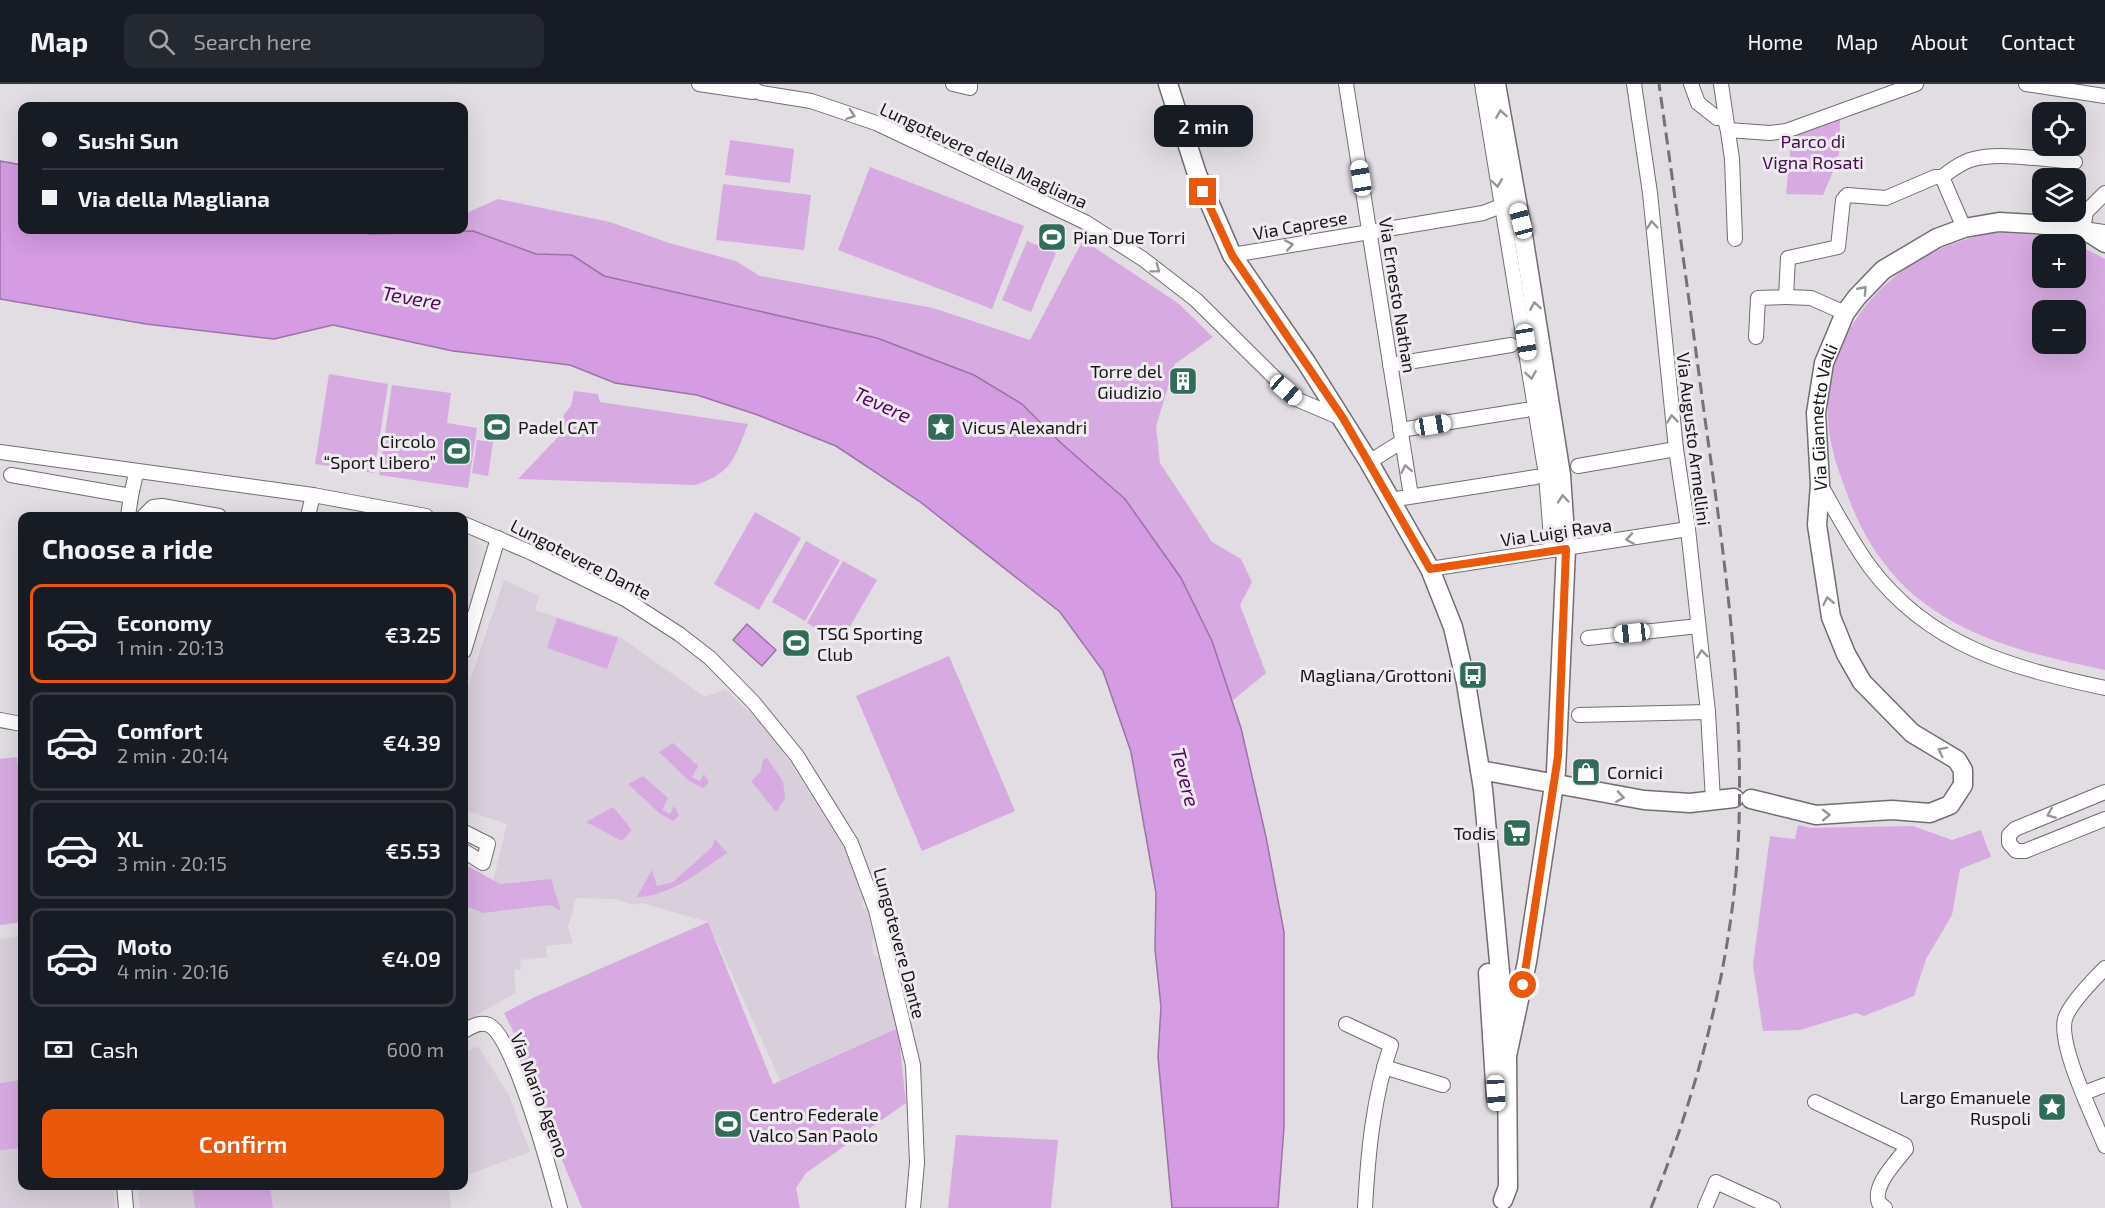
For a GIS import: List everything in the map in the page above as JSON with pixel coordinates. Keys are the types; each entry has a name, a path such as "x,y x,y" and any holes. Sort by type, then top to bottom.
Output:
{"main road":[{"path":"1168,84 1200,183 1232,255 1343,418 1430,569 1461,657 1480,770 1495,975 1500,1188 1503,1204"},
{"path":"1496,84 1508,203 1524,241 1561,474 1559,549 1561,714 1554,785 1527,962 1507,1056"},
{"name":"Via Giannetto Valli","path":"1820,484 1816,425 1817,400 1824,363 1845,313 1883,270 1937,237 1964,228 2011,222 2083,229"},
{"path":"2083,229 2105,243"},
{"path":"1480,770 1650,801 1689,803 1742,799 1816,815 1899,810 1930,813 1942,811 1954,801 1964,780 1957,760 1912,733 1862,682 1846,654 1831,617 1816,525 1820,484"},
{"path":"1495,975 1507,1056 1508,1187 1503,1204"}],"street":[{"name":"Lungotevere della Magliana","path":"699,84 796,98 892,131 1092,226 1143,259 1196,300 1296,399 1343,418"},
{"name":"Lungotevere della Magliana","path":"742,84 762,93"},
{"path":"791,84 796,98"},
{"path":"953,84 970,88 970,84"},
{"name":"Via Ernesto Nathan","path":"1346,84 1411,496"},
{"path":"1482,84 1508,203"},
{"name":"Via Augusto Armellini","path":"1634,84 1650,193 1676,449 1688,529 1708,712 1713,800"},
{"path":"1691,84 1698,103 1723,122 1770,133 1786,131 1916,84"},
{"path":"1721,84 1723,122 1736,217 1735,239"},
{"path":"2026,84 2105,96"},
{"path":"1786,297 1788,258 1838,247 1843,200 1847,195 1886,198 1935,177 1942,177 1969,160 1987,157 2075,162"},
{"path":"1942,177 1964,228"},
{"path":"2083,229 2086,212 2105,193"},
{"name":"Via Caprese","path":"1232,255 1483,213 1508,203"},
{"name":"Via Giannetto Valli","path":"2083,229 2105,232"},
{"path":"1756,337 1758,298 1811,298 1845,313"},
{"path":"1390,365 1511,345"},
{"path":"1368,462 1401,436 1526,411"},
{"path":"1578,466 1676,449"},
{"path":"0,452 136,473 313,495 404,512"},
{"path":"129,512 136,473"},
{"path":"11,475 131,496"},
{"path":"1390,500 1536,477"},
{"name":"Via Giannetto Valli","path":"1820,484 1871,568 1891,592 1918,617 1957,642 1999,662 2038,674 2105,688"},
{"path":"309,512 313,495"},
{"path":"148,512 153,507 162,506 196,512"},
{"name":"Lungotevere Dante","path":"468,526 625,599 699,650 771,720 822,794 851,843 866,875 913,1065 917,1163 912,1208"},
{"name":"Via Luigi Rava","path":"1430,569 1688,529"},
{"path":"468,638 498,538"},
{"path":"1588,638 1698,626"},
{"path":"1580,715 1708,712"},
{"path":"0,720 18,723"},
{"path":"2105,792 2015,829 2009,835 2009,843 2016,851 2025,851 2105,819"},
{"path":"468,834 488,844 483,863 468,854"},
{"path":"1495,975 1512,978 1527,962"},
{"path":"2105,968 2065,1019 2070,1057 2105,1146"},
{"name":"Via Mario Ageno","path":"468,1029 479,1023 486,1024 497,1031 507,1050 536,1125 560,1208"},
{"path":"1346,1024 1391,1045 1384,1067 1368,1148 1365,1208"},
{"path":"1384,1067 1443,1085"},
{"path":"2084,1093 2105,1085"},
{"path":"1815,1102 1905,1144 1906,1149 1888,1171 1877,1197 1885,1208"},
{"path":"1705,1208 1716,1182 1773,1208"},
{"path":"124,1190 126,1208"}],"shaded area":[{"path":"504,580 539,596 535,610 620,637 705,697 726,689 771,733 845,849 864,898 863,908 868,909 874,937 873,954 880,958 898,1028 780,1080 708,922 642,903 632,905 616,899 576,898 568,927 573,943 546,946 547,957 520,960 521,970 514,970 516,993 468,1020 468,866 493,881 507,824 468,811 468,687"},
{"path":"18,937 18,1190 113,1190 115,1208 0,1208 0,939"},
{"path":"478,1046 509,1095 530,1152 468,1175 468,1051"},
{"path":"138,1190 449,1190 451,1208 140,1208"}],"green space":[{"name":"Parco di Vigna Rosati","path":"1840,119 1839,155 1835,158 1834,169 1823,195 1786,194 1792,134"},
{"path":"730,140 794,149 790,183 725,175"},
{"path":"870,167 1024,226 992,309 838,250"},
{"path":"723,184 811,195 804,250 716,240"},
{"path":"498,199 610,222 669,243 736,261 760,276 933,308 1030,340 1083,240 1178,303 1213,337 1175,364 1156,426 1160,463 1212,542 1241,559 1252,582 1240,605 1266,673 1232,701 1212,641 1181,578 1022,404 877,338 604,276 572,255 536,254 468,231 468,212"},
{"path":"1994,233 2032,235 2032,288 2086,288 2086,249 2105,259 2105,670 2025,651 1999,642 1950,620 1927,606 1886,566 1870,542 1850,502 1830,436 1828,404 1833,371 1844,341 1860,314 1880,290 1905,269 1932,253 1962,241"},
{"path":"1027,241 1056,253 1031,312 1002,300"},
{"path":"329,374 388,384 374,473 315,464"},
{"path":"392,385 451,393 447,423 477,428 468,488 379,475"},
{"path":"574,391 598,394 600,402 748,424 735,455 724,470 717,476 695,485 518,479 562,433 564,414 571,406"},
{"path":"477,440 493,442 488,476 472,473"},
{"path":"755,512 801,538 759,610 714,584"},
{"path":"806,541 840,560 805,621 772,602"},
{"path":"843,561 877,580 841,642 807,623"},
{"path":"557,618 618,638 607,669 547,648"},
{"path":"949,656 1015,811 922,851 856,696"},
{"path":"673,743 698,766 692,777 700,781 704,774 709,782 703,788 689,781 659,752"},
{"path":"17,757 18,766 18,923 0,925 0,759"},
{"path":"767,758 783,781 785,799 776,812 751,781 760,773 763,760"},
{"path":"643,776 668,798 662,810 670,814 674,806 679,815 673,821 659,813 628,784"},
{"path":"613,807 632,830 622,841 586,822"},
{"path":"1798,825 1811,828 1913,826 1952,840 1981,830 1991,857 1960,869 1952,915 1926,959 1914,996 1864,1016 1856,1013 1800,1030 1763,1031 1753,965 1770,836 1795,839"},
{"path":"715,839 727,853 673,888 649,896 637,897 652,870 657,886 673,882 712,847"},
{"path":"468,866 500,884 551,879 561,911 550,905 483,913 468,907"},
{"path":"708,922 773,1084 898,1028 906,1103 806,1173 796,1188 800,1208 582,1208 511,1037 514,1033 504,1013 535,997"},
{"path":"18,1081 18,1148 0,1150 0,1083"},
{"path":"956,1135 1058,1140 1051,1208 948,1208"},
{"path":"193,1190 271,1190 273,1208 195,1208"}],"water":[{"name":"Tevere","path":"0,161 18,164 18,234 468,234 468,231 473,231 536,254 572,255 604,276 877,338 974,375 1022,404 1061,443 1125,499 1181,578 1212,641 1241,728 1266,837 1284,932 1284,1127 1278,1208 1172,1208 1158,1057 1161,1007 1155,949 1156,893 1131,752 1103,671 1060,612 919,501 836,446 755,414 697,395 615,383 570,365 453,351 333,325 274,339 146,324 0,299"},
{"path":"747,624 776,650 762,666 733,640"}],"railway":[{"path":"1651,1208 1684,1115 1712,1020 1730,922 1739,824 1738,722 1731,621 1659,84"}],"place":[{"name":"Pian Due Torri","path":"1052,237"},
{"name":"Torre del Giudizio","path":"1183,381"},
{"name":"Padel CAT","path":"497,427"},
{"name":"Vicus Alexandri","path":"941,427"},
{"name":"Circolo “Sport Libero”","path":"457,451"},
{"name":"TSG Sporting Club","path":"796,643"},
{"name":"Magliana/Grottoni","path":"1473,675"},
{"name":"Cornici","path":"1586,772"},
{"name":"Todis","path":"1517,833"},
{"name":"Largo Emanuele Ruspoli","path":"2052,1107"},
{"name":"Centro Federale Valco San Paolo","path":"728,1124"}],"route":[{"path":"1203,192 1232,255 1343,418 1430,569 1566,549 1558,756 1523,985"}]}
